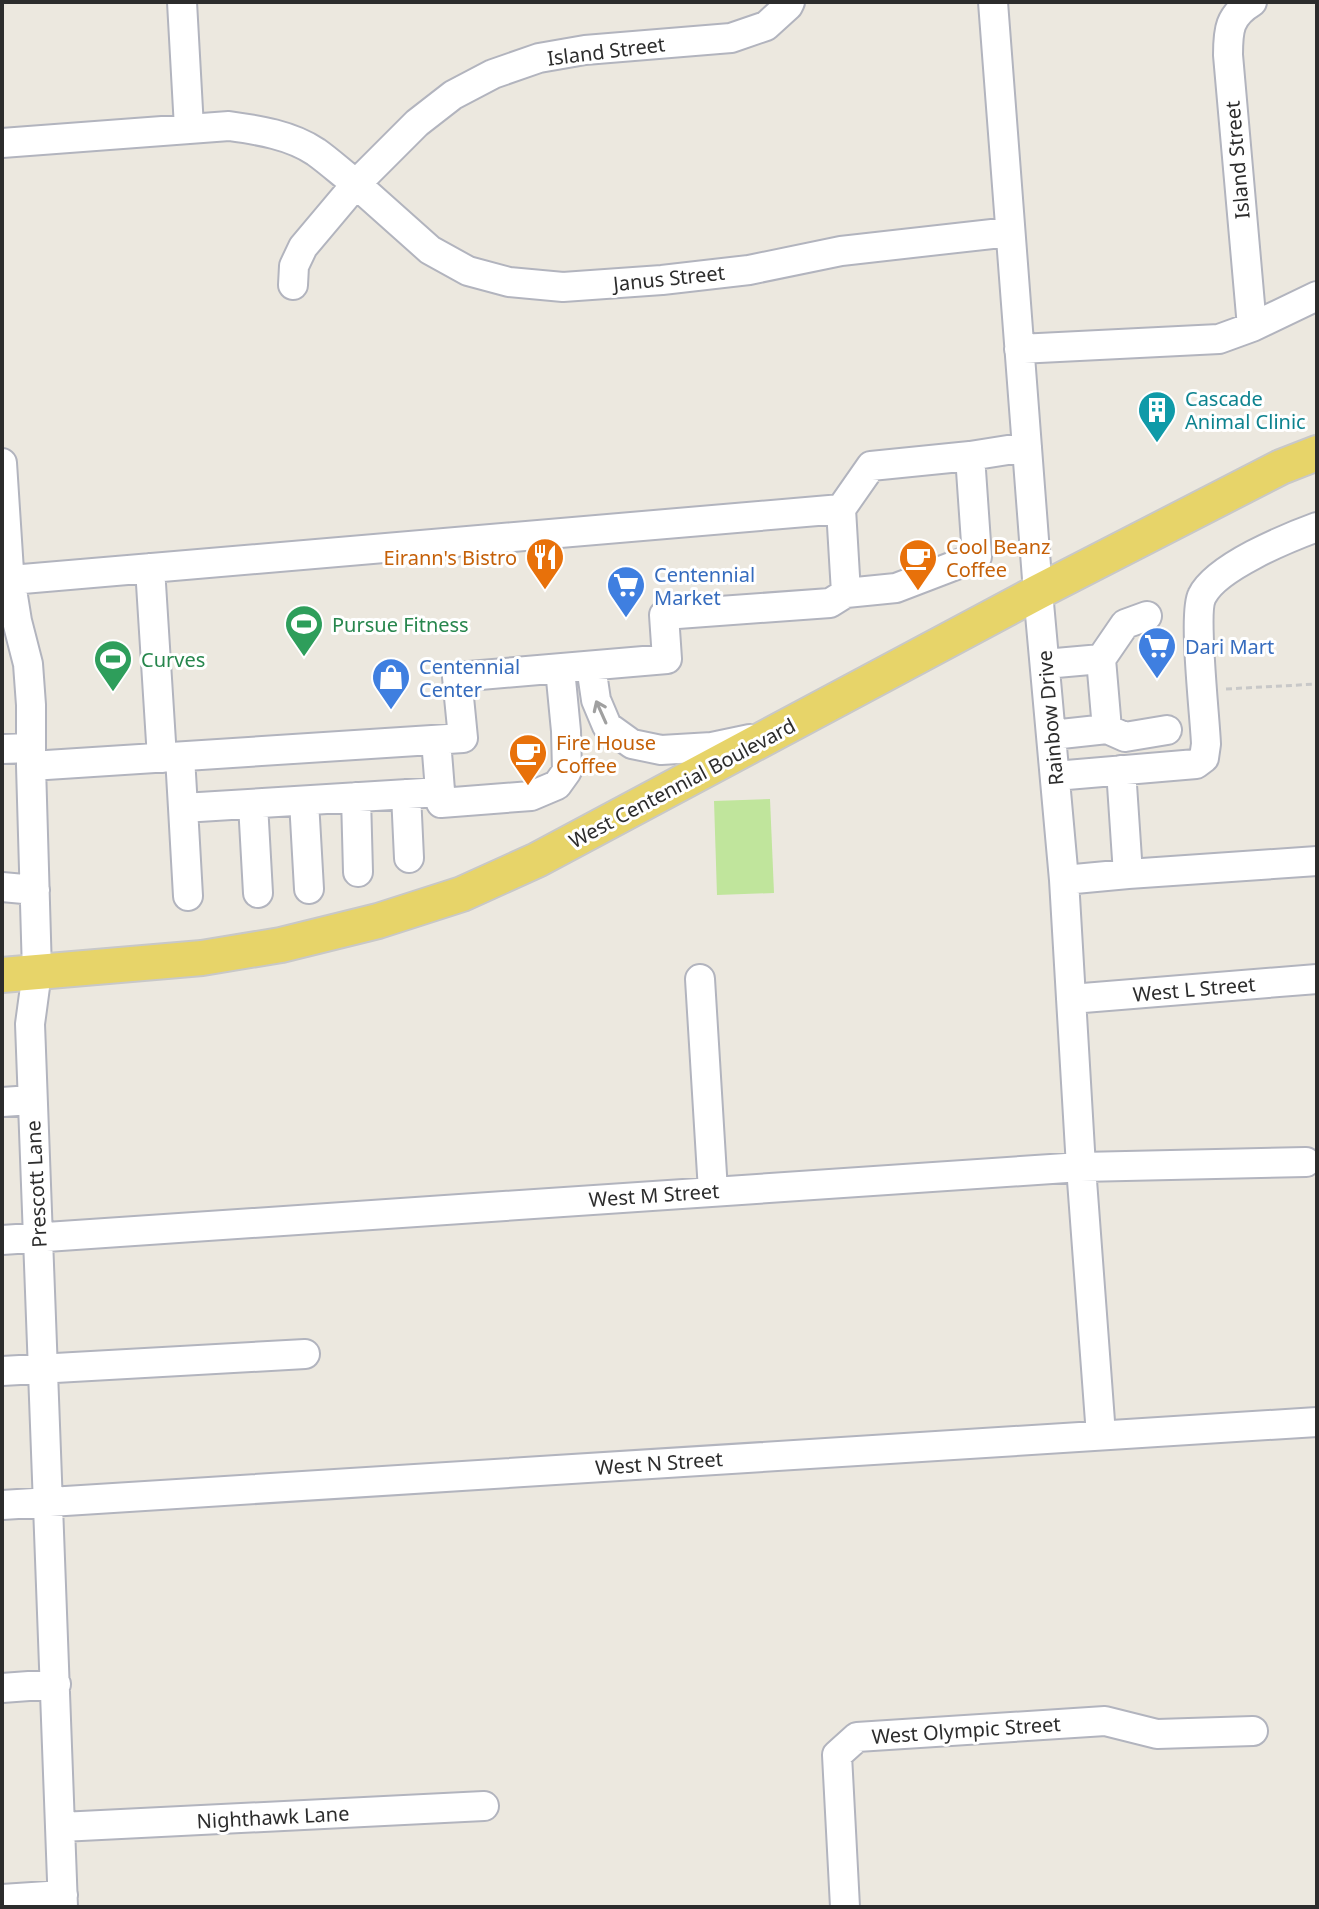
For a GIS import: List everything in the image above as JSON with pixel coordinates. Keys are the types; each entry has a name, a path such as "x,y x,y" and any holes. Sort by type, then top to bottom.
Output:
{"main road":[{"name":"West Centennial Boulevard","path":"2,975 202,958 281,945 392,917 462,894 537,860 1038,592 1281,467 1317,453"}],"street":[{"path":"182,2 189,128"},
{"name":"Island Street","path":"356,184 417,123 453,95 493,74 539,58 585,50 731,38 766,26 790,2"},
{"name":"Rainbow Drive","path":"993,2 1038,592 1064,880 1101,1435"},
{"name":"Island Street","path":"1252,2 1238,10 1228,33 1228,55 1252,327"},
{"name":"Janus Street","path":"2,143 189,128 229,126 260,130 313,150 430,250 468,271 509,282 563,287 749,270 841,251 1010,232"},
{"path":"293,285 294,266 303,247 356,184"},
{"path":"1019,349 1219,339 1317,296"},
{"path":"846,593 841,509 871,466 1027,447"},
{"path":"2,749 31,757 171,758 463,738 457,677 667,659 664,615 830,603 846,593 896,588 977,557 970,456"},
{"name":"Prescott Lane","path":"2,463 11,580 28,664 31,705 37,972 30,1024 32,1100 63,1901"},
{"path":"11,580 841,509"},
{"path":"1055,776 1196,764 1204,758 1200,598 1211,583 1234,566 1317,527"},
{"path":"150,568 171,758 183,808 188,896"},
{"path":"1107,729 1101,659 1125,624 1147,616"},
{"path":"1045,664 1101,659"},
{"path":"591,666 596,700 607,726 632,744 661,750 712,747 775,734"},
{"path":"183,808 406,794 441,798 531,796 557,785 567,771 560,669"},
{"path":"1052,735 1107,729 1125,737 1167,730"},
{"path":"436,740 441,798"},
{"path":"1121,770 1128,874"},
{"path":"406,794 409,858"},
{"path":"356,797 358,872"},
{"path":"304,801 309,889"},
{"path":"253,804 258,893"},
{"path":"1064,880 1317,861"},
{"path":"2,887 35,890"},
{"path":"700,979 713,1191"},
{"name":"West L Street","path":"1071,999 1317,979"},
{"path":"2,1102 32,1100"},
{"name":"West M Street","path":"2,1240 1081,1167 1306,1162"},
{"path":"2,1371 305,1354"},
{"name":"West N Street","path":"2,1505 1317,1422"},
{"path":"2,1688 56,1684"},
{"name":"West Olympic Street","path":"845,1907 837,1755 857,1737 1105,1721 1157,1734 1253,1731"},
{"name":"Nighthawk Lane","path":"61,1827 484,1806"},
{"path":"2,1899 63,1901"}],"path":[{"path":"1203,690 1317,684"}],"green space":[{"path":"770,799 774,893 717,895 714,801"}],"place":[{"name":"Cascade Animal Clinic","path":"1157,444"},
{"name":"Eirann's Bistro","path":"545,591"},
{"name":"Cool Beanz Coffee","path":"918,592"},
{"name":"Centennial Market","path":"626,619"},
{"name":"Pursue Fitness","path":"304,658"},
{"name":"Dari Mart","path":"1157,680"},
{"name":"Curves","path":"113,693"},
{"name":"Centennial Center","path":"391,711"},
{"name":"Fire House Coffee","path":"528,787"}]}
